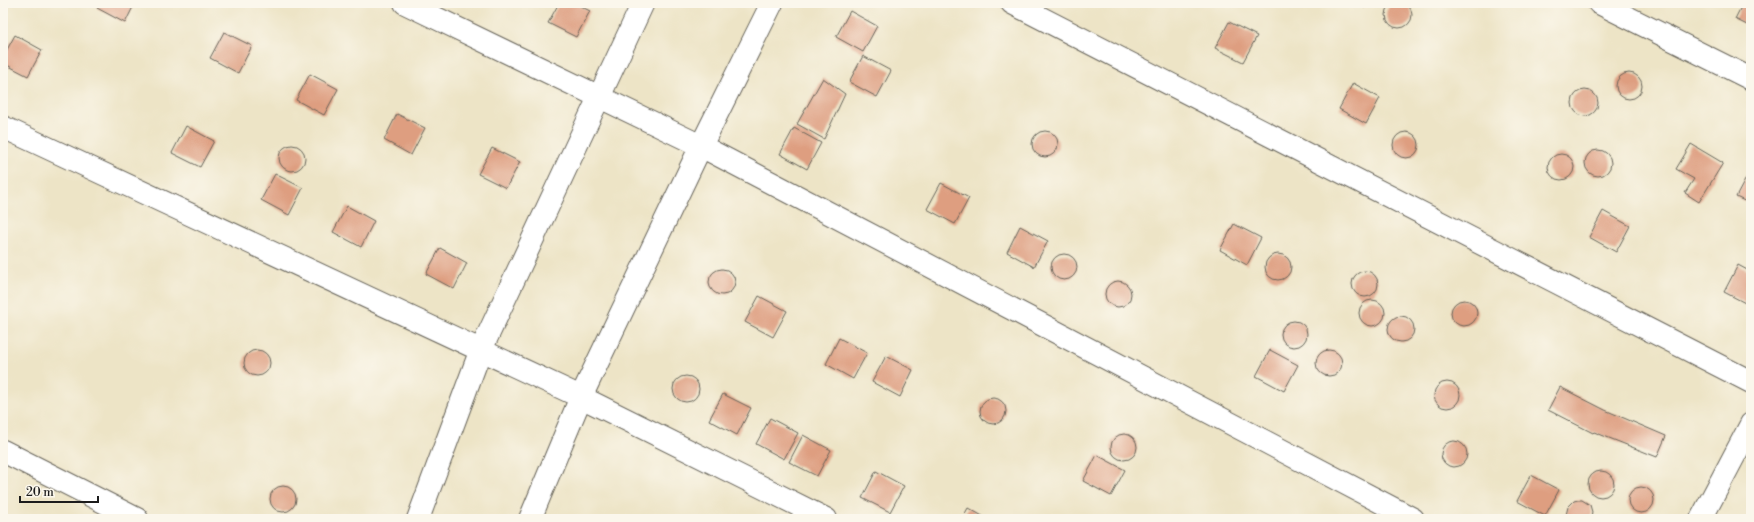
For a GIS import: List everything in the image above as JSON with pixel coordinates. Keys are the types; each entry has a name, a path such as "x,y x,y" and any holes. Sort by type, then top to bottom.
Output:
{"street":[{"path":"405,3 598,98 701,146 1413,519"},
{"path":"418,519 480,352 643,3"},
{"path":"530,519 581,397 701,146 772,3"},
{"path":"1012,3 1751,382"},
{"path":"1599,3 1751,79"},
{"path":"3,127 480,352 581,397 826,519"},
{"path":"1701,519 1751,424"},
{"path":"3,451 137,519"}],"building":[{"path":"1399,2 1408,6 1412,15 1408,24 1399,28 1390,24 1386,15 1390,6"},
{"path":"99,3 135,3 125,23 97,8"},
{"path":"559,3 574,3 590,11 576,37 548,23"},
{"path":"1356,3 1368,3 1365,8"},
{"path":"1743,3 1751,3 1751,27 1735,19"},
{"path":"850,11 877,26 863,52 836,37"},
{"path":"1229,22 1257,36 1243,62 1215,48"},
{"path":"224,32 252,46 238,73 210,58"},
{"path":"15,35 42,50 28,76 3,63 3,57"},
{"path":"863,56 891,71 877,97 849,82"},
{"path":"1629,73 1638,77 1642,86 1638,95 1629,99 1620,95 1616,86 1620,77"},
{"path":"310,74 338,89 324,115 296,100"},
{"path":"823,78 845,94 824,139 797,124"},
{"path":"1353,83 1380,98 1366,124 1339,109"},
{"path":"1585,90 1594,94 1598,103 1594,112 1585,116 1576,112 1572,103 1576,94"},
{"path":"397,114 425,128 411,155 384,140"},
{"path":"186,126 214,141 200,167 172,153"},
{"path":"794,128 821,143 807,169 780,154"},
{"path":"1045,131 1054,135 1058,144 1054,153 1045,157 1036,153 1032,144 1036,135"},
{"path":"1406,132 1415,136 1419,145 1415,154 1406,158 1397,154 1393,145 1397,136"},
{"path":"1691,144 1723,163 1699,202 1685,193 1694,179 1676,169"},
{"path":"292,145 301,149 305,158 301,167 292,171 283,167 279,158 283,149"},
{"path":"492,148 520,162 506,188 478,174"},
{"path":"1598,150 1607,154 1611,163 1607,172 1598,176 1589,172 1585,163 1589,154"},
{"path":"1561,154 1570,158 1574,167 1570,176 1561,180 1552,176 1548,167 1552,158"},
{"path":"1751,169 1751,204 1736,197"},
{"path":"275,174 303,188 289,215 261,200"},
{"path":"941,183 969,198 955,224 927,209"},
{"path":"347,206 374,221 361,247 333,232"},
{"path":"1603,211 1630,226 1616,252 1589,237"},
{"path":"1234,224 1261,238 1247,265 1220,250"},
{"path":"1020,226 1048,241 1034,267 1007,252"},
{"path":"440,248 467,263 454,289 426,274"},
{"path":"1064,254 1073,258 1077,267 1073,276 1064,280 1055,276 1051,267 1055,258"},
{"path":"1278,254 1287,258 1291,267 1287,276 1278,280 1269,276 1265,267 1269,258"},
{"path":"1738,265 1751,272 1751,306 1724,292"},
{"path":"722,269 731,273 735,282 731,291 722,295 713,291 709,282 713,273"},
{"path":"1365,271 1374,275 1378,284 1374,293 1365,297 1356,293 1352,284 1356,275"},
{"path":"1118,281 1127,285 1131,294 1127,303 1118,307 1109,303 1105,294 1109,285"},
{"path":"759,296 787,311 773,337 745,322"},
{"path":"1372,300 1381,304 1385,313 1381,322 1372,326 1363,322 1359,313 1363,304"},
{"path":"1464,300 1473,304 1477,313 1473,322 1464,326 1455,322 1451,313 1455,304"},
{"path":"1401,316 1410,320 1414,329 1410,338 1401,342 1392,338 1388,329 1392,320"},
{"path":"1294,321 1303,325 1307,334 1303,343 1294,347 1285,343 1281,334 1285,325"},
{"path":"839,338 867,353 853,379 826,364"},
{"path":"257,350 266,354 270,363 266,372 257,376 248,372 244,363 248,354"},
{"path":"1270,350 1298,365 1284,391 1256,376"},
{"path":"1329,350 1338,354 1342,363 1338,372 1329,376 1320,372 1316,363 1320,354"},
{"path":"886,356 913,370 900,397 872,382"},
{"path":"686,376 695,380 699,389 695,398 686,402 677,398 673,389 677,380"},
{"path":"1447,382 1456,386 1460,395 1456,404 1447,408 1438,404 1434,395 1438,386"},
{"path":"1560,387 1605,410 1666,436 1657,457 1594,432 1593,433 1548,410"},
{"path":"723,394 751,408 737,435 709,420"},
{"path":"993,398 1002,402 1006,411 1002,420 993,424 984,420 980,411 984,402"},
{"path":"770,418 798,433 784,459 756,444"},
{"path":"1124,434 1133,438 1137,447 1133,456 1124,460 1115,456 1111,447 1115,438"},
{"path":"803,435 831,450 817,476 789,462"},
{"path":"1454,441 1463,445 1467,454 1463,463 1454,467 1445,463 1441,454 1445,445"},
{"path":"1097,455 1125,470 1111,496 1083,481"},
{"path":"876,471 904,486 890,512 862,498"},
{"path":"1601,471 1610,475 1614,484 1610,493 1601,497 1592,493 1588,484 1592,475"},
{"path":"1531,475 1559,490 1545,516 1517,501"},
{"path":"283,486 292,490 296,499 292,508 283,512 274,508 270,499 274,490"},
{"path":"1641,487 1650,491 1654,500 1650,509 1641,513 1632,509 1628,500 1632,491"},
{"path":"1582,500 1590,505 1592,512 1591,519 1568,519 1566,515 1568,507 1574,501"},
{"path":"968,508 988,519 962,519"}]}
